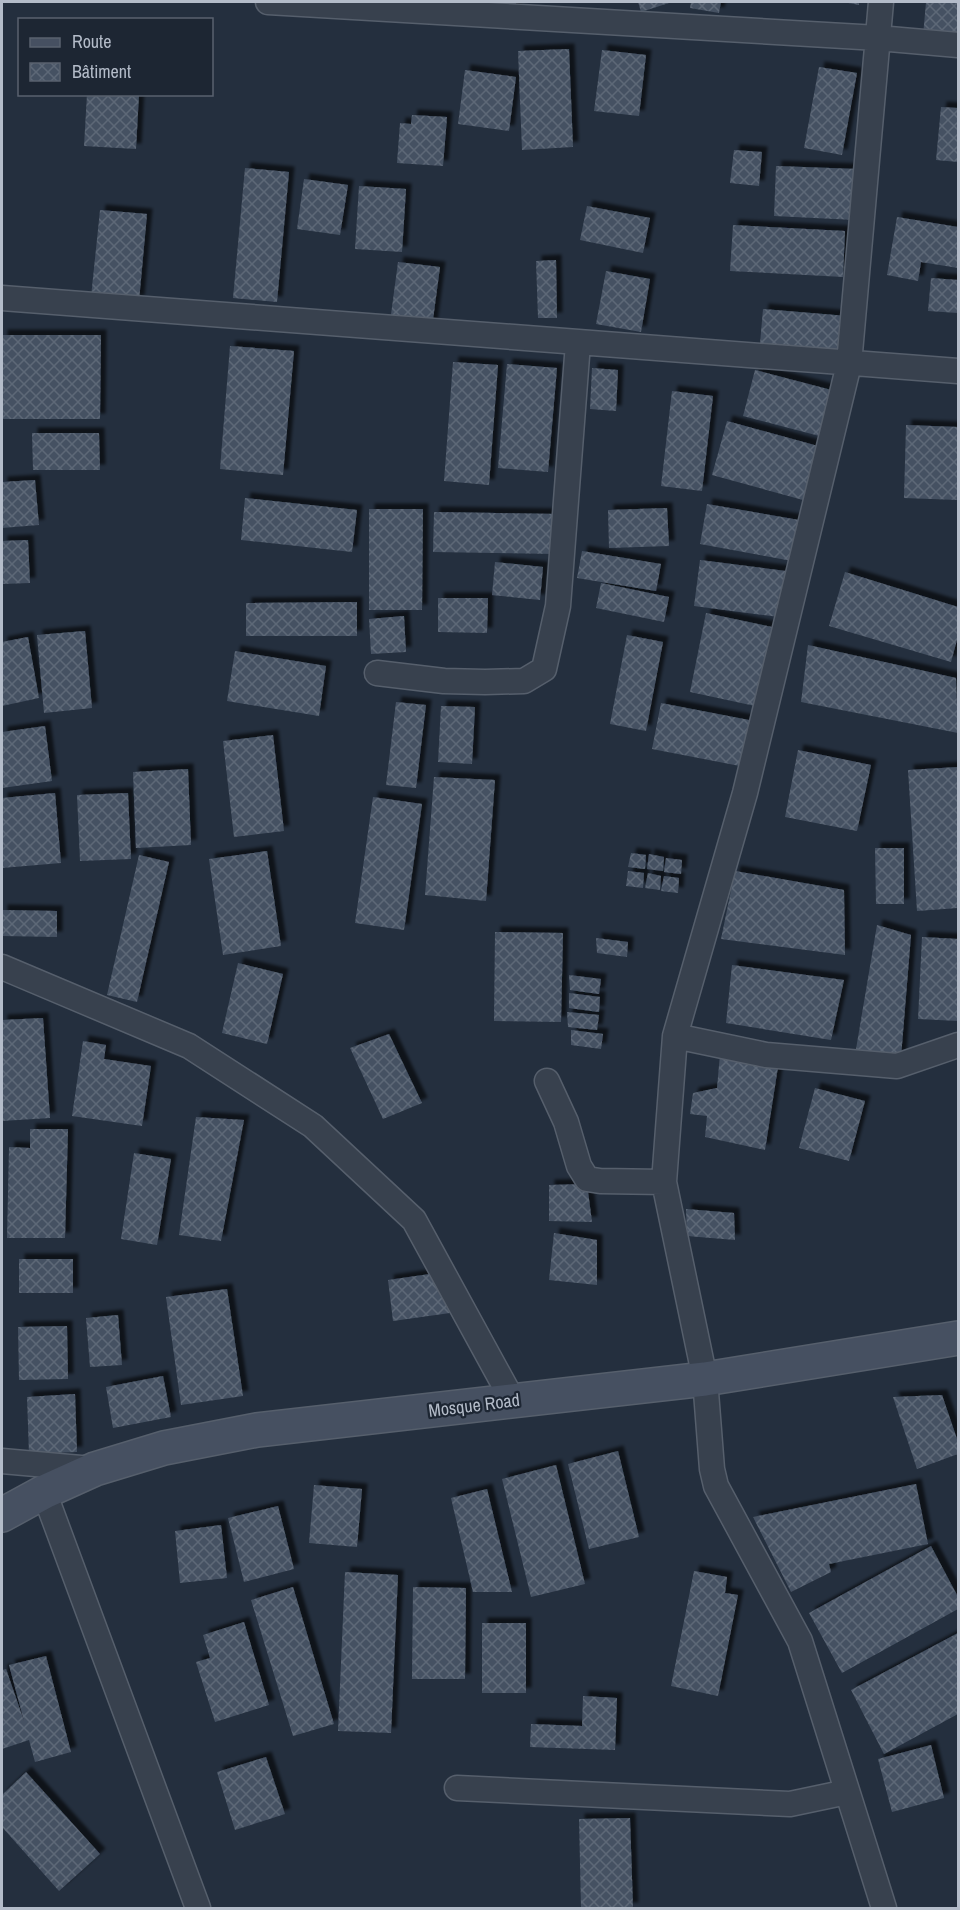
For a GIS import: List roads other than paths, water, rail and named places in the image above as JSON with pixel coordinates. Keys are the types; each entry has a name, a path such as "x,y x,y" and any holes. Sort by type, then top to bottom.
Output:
{"street":[{"path":"277,2 878,38 958,45"},
{"path":"881,2 849,364 745,793 675,1036 664,1182 705,1379 712,1469 716,1486 801,1641 884,1908"},
{"path":"2,298 958,371"},
{"path":"377,673 444,681 485,682 524,681 544,669 558,606 578,343"},
{"path":"2,967 189,1046 313,1126 414,1220 513,1401"},
{"path":"675,1036 766,1055 897,1066 958,1045"},
{"path":"547,1081 566,1122 579,1166 587,1179 664,1182"},
{"name":"Mosque Road","path":"2,1515 44,1492 95,1469 164,1448 257,1430 705,1379 958,1338"},
{"path":"2,1461 95,1469"},
{"path":"44,1492 198,1908"},
{"path":"457,1788 790,1804 848,1792"}]}
